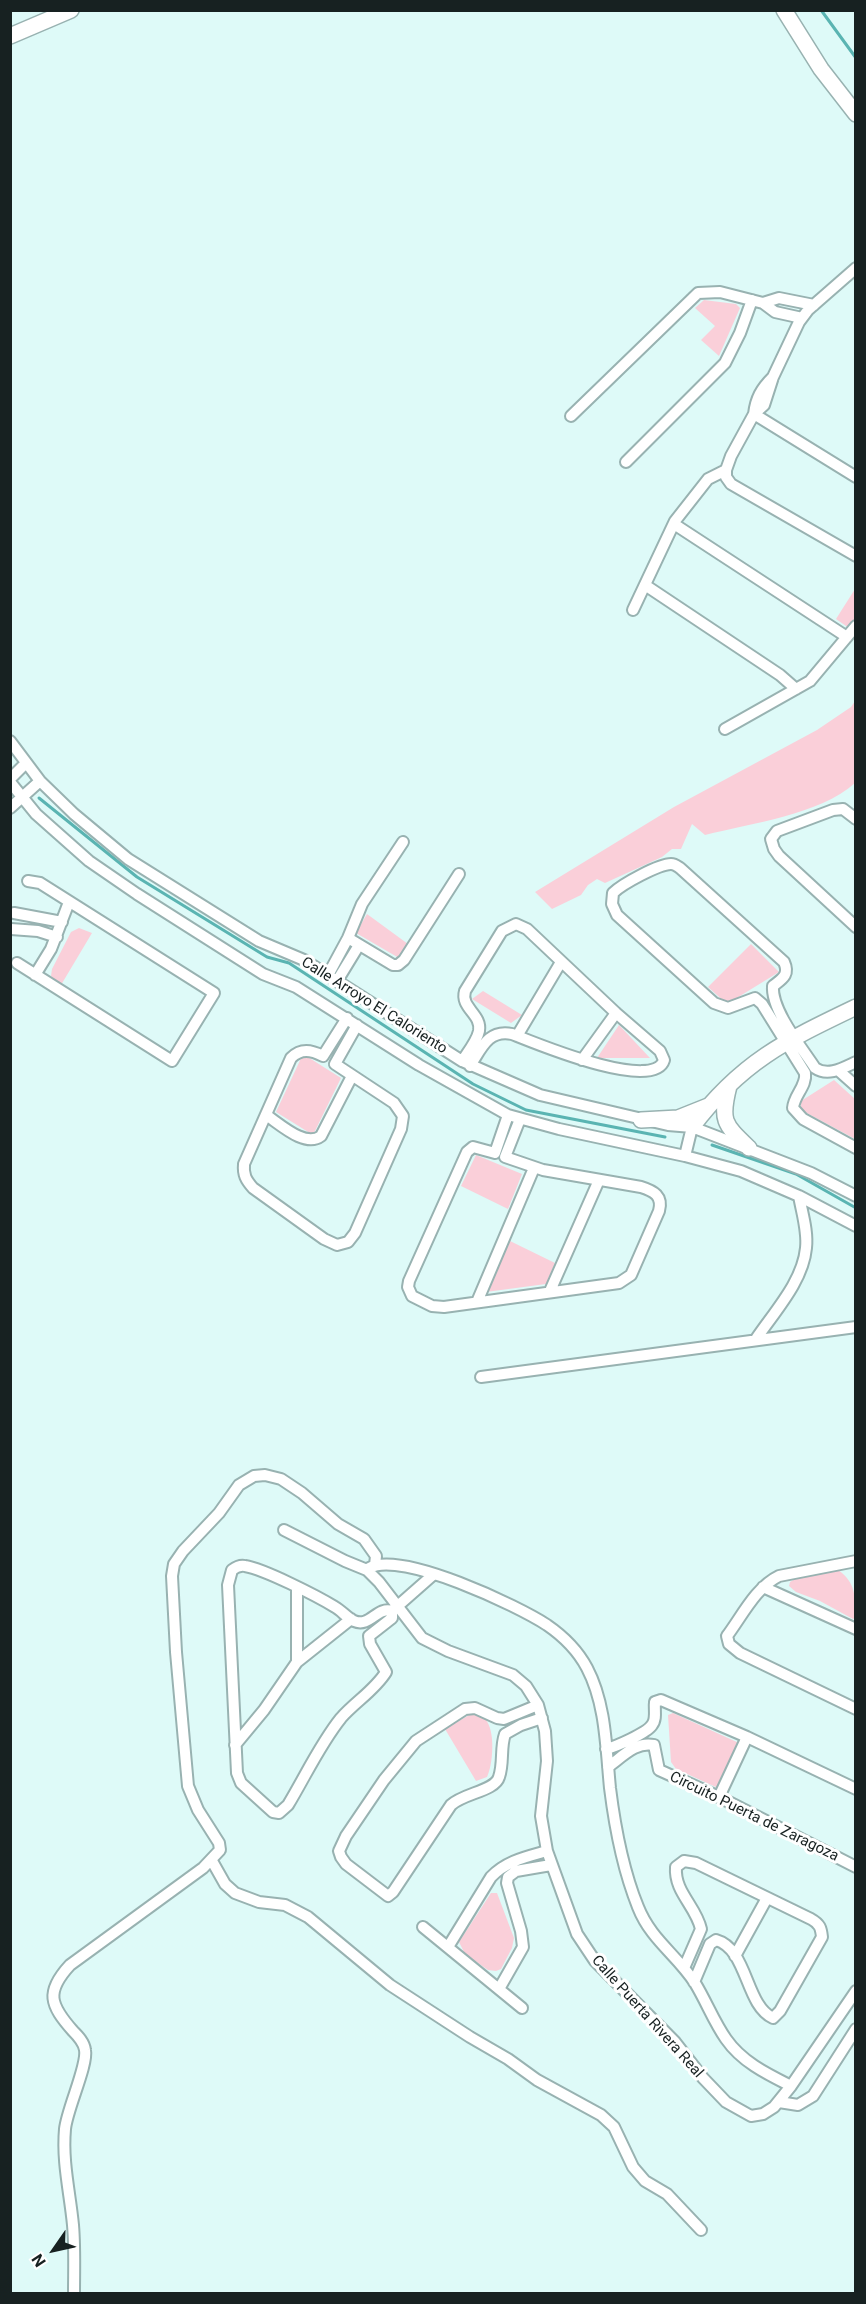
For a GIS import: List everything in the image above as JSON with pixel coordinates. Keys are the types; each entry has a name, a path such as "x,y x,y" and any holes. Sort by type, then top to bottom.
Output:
{"street":[{"path":"10,36 71,10"},
{"path":"784,10 822,69 855,114"},
{"path":"855,268 802,318 773,376 764,405 754,414 726,470 726,477 731,484 855,556"},
{"path":"571,416 698,293 720,292 764,303 775,312 802,318"},
{"path":"764,303 779,298 814,305"},
{"path":"626,462 725,363 740,333 752,300"},
{"path":"754,414 855,477"},
{"path":"633,610 674,524 708,479 726,470"},
{"path":"674,524 847,637"},
{"path":"645,585 780,675 796,689"},
{"path":"725,729 814,678 855,626"},
{"name":"Calle Arroyo El Caloriento","path":"10,741 40,781 74,814 128,859 259,941 304,960 466,1063 540,1095 641,1120 692,1127 811,1173 855,1196"},
{"path":"10,780 26,763"},
{"name":"Calle Arroyo El Caloriento","path":"10,780 36,814 89,861 137,894 263,974 297,987 427,1070 508,1115 741,1171 800,1196 855,1226"},
{"path":"10,808 40,781"},
{"path":"855,819 843,809 833,810 777,831 771,839 774,849 780,856 855,927"},
{"path":"10,813 27,810 36,814"},
{"path":"332,978 363,904 403,842"},
{"path":"855,1062 838,1070 819,1071 790,1039 758,1000 751,1000 733,1008 714,1003 617,915 612,904 613,893 623,885 662,866 670,864 680,868 784,962 786,976 773,986 773,998 790,1039 803,1069 806,1078 794,1099 793,1108 803,1119 855,1148"},
{"path":"348,938 393,965 398,965 404,960 459,874"},
{"path":"17,963 172,1061 214,993 40,883 28,881"},
{"path":"35,975 57,937 69,902"},
{"path":"12,909 62,922"},
{"path":"12,909 15,918 11,930 38,931 57,937"},
{"path":"511,925 522,926 660,1051 664,1060 659,1068 649,1072 582,1060 517,1036 501,1033 490,1036 466,1063 479,1029 476,1018 465,1002 465,991 502,931 511,925"},
{"path":"332,978 359,945"},
{"path":"517,1036 561,962"},
{"path":"685,1156 692,1127 708,1106 755,1061 790,1039 855,1007"},
{"path":"582,1060 616,1013"},
{"path":"323,1056 347,1018"},
{"path":"335,1064 357,1025"},
{"path":"305,1050 323,1056 394,1103 403,1116 400,1129 355,1233 343,1244 338,1245 324,1239 253,1188 244,1177 244,1164 291,1058 305,1050"},
{"path":"838,1070 855,1086"},
{"path":"266,1115 305,1140 317,1140 352,1076"},
{"path":"730,1083 723,1110 727,1125 749,1148"},
{"path":"641,1120 678,1118 708,1106"},
{"path":"500,1155 508,1115"},
{"path":"500,1155 520,1119"},
{"path":"473,1147 534,1168 655,1192 661,1200 659,1211 632,1275 619,1283 444,1307 432,1306 412,1296 408,1287 409,1281 467,1152 473,1147"},
{"path":"477,1302 534,1168"},
{"path":"550,1291 599,1180"},
{"path":"756,1339 790,1289 804,1262 806,1233 800,1196"},
{"path":"481,1377 855,1327"},
{"path":"74,2294 74,2236 65,2163 65,2129 83,2067 85,2049 81,2040 58,2011 53,1995 55,1983 70,1965 212,1861 220,1851 219,1843 193,1800 186,1772 172,1576 176,1560 219,1513 239,1485 254,1476 266,1474 281,1479 302,1493 338,1524 364,1539 376,1556 371,1567 410,1568 468,1585 540,1621 566,1640 586,1666 600,1702 615,1823 637,1906 658,1942 684,1968 694,1982 725,2038 734,2049 753,2066 791,2086"},
{"name":"Calle Puerta Rivera Real","path":"284,1530 345,1561 371,1567 380,1582 390,1613 422,1638 447,1651 513,1675 526,1686 538,1704 542,1718 547,1761 541,1816 547,1851 569,1918 585,1949 619,1988 684,2053 716,2093 736,2108 752,2116 763,2114 779,2102 791,2086 855,1991"},
{"path":"855,1574 854,1561 779,1576 763,1587 728,1636 733,1648 855,1709"},
{"path":"390,1613 364,1622 351,1619 334,1606 247,1566 236,1567 230,1575 228,1585 237,1773 241,1783 269,1810 279,1813 284,1810 338,1722 358,1700 379,1683 386,1672 370,1644 369,1636 390,1613 434,1574"},
{"path":"763,1587 855,1629"},
{"path":"297,1588 297,1662"},
{"path":"235,1745 264,1710 297,1662 351,1619"},
{"path":"606,1749 617,1746 650,1728 655,1720 655,1702 661,1700 747,1737 855,1789"},
{"path":"538,1704 504,1719 475,1708 465,1709 416,1741 384,1780 346,1836 339,1851 340,1857 388,1896 393,1892 451,1805 463,1796 497,1782 501,1770 505,1734 521,1725 542,1718"},
{"path":"719,1797 747,1737"},
{"name":"Circuito Puerta de Zaragoza","path":"608,1767 636,1746 654,1745 659,1770 719,1797 855,1867"},
{"path":"448,1947 497,1870 515,1861 547,1851"},
{"path":"212,1861 225,1884 235,1893 259,1902 285,1905 308,1917 390,1985 508,2059 537,2080 601,2115 615,2127 633,2167 645,2181 667,2194 701,2230"},
{"path":"684,1968 701,1929 697,1917 677,1882 676,1871 679,1863 684,1861 696,1863 816,1922 822,1930 822,1937 780,2011 773,2018 767,2016 759,2006 735,1956 724,1944 716,1940 712,1941 694,1982"},
{"path":"499,1989 523,1947 507,1880 510,1874 516,1871 551,1865"},
{"path":"735,1956 767,1898"},
{"path":"423,1927 522,2008"},
{"path":"779,2102 798,2105 813,2096 855,2029"}],"shaded area":[{"path":"704,300 736,304 740,308 719,356 701,340 715,326 695,308"},
{"path":"855,589 855,620 850,627 836,619"},
{"path":"855,701 855,783 840,794 804,810 705,835 692,824 681,849 672,849 662,857 605,883 597,879 588,885 581,895 552,909 535,892 674,807 817,730 851,707"},
{"path":"367,914 408,944 399,958 356,933"},
{"path":"79,928 92,933 61,985 51,976 52,969 71,932"},
{"path":"751,944 779,972 727,1004 708,987"},
{"path":"483,991 522,1015 511,1023 472,999"},
{"path":"619,1025 650,1058 597,1058"},
{"path":"303,1054 341,1078 313,1135 276,1112"},
{"path":"834,1080 855,1099 855,1139 801,1110 801,1101"},
{"path":"476,1155 522,1174 508,1209 461,1186"},
{"path":"510,1241 555,1263 546,1284 486,1292"},
{"path":"838,1570 852,1585 854,1591 855,1618 853,1619 820,1601 796,1592 789,1586 790,1582 795,1579"},
{"path":"673,1713 739,1743 718,1788 676,1769 671,1762 668,1715"},
{"path":"471,1714 485,1719 492,1739 489,1772 487,1777 476,1781 445,1729"},
{"path":"491,1893 497,1893 514,1938 512,1948 501,1969 496,1971 488,1970 465,1954 459,1942"}],"waterway":[{"path":"821,10 856,58"},
{"path":"39,798 137,877 267,957 289,963 473,1084 526,1110 665,1137"},
{"path":"712,1145 796,1174 856,1208"}]}
